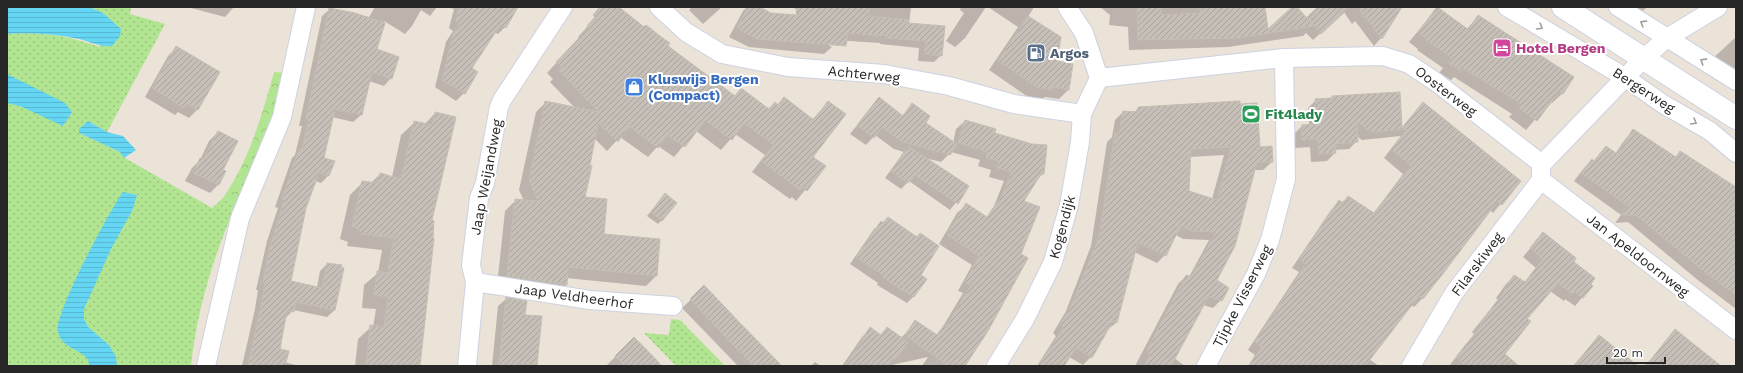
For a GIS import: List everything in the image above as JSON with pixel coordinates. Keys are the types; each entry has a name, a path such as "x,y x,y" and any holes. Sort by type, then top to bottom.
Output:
{"main road":[{"name":"Bergerweg","path":"1563,7 1736,118"}],"street":[{"path":"206,366 240,218 282,117 306,7"},
{"name":"Jaap Weijandweg","path":"468,366 475,282 471,265 479,198 485,183 499,107 502,100 563,7"},
{"name":"Achterweg","path":"659,7 686,32 722,54 788,66 884,74 949,86 1014,104 1082,114"},
{"path":"1067,7 1084,33 1099,78"},
{"name":"Bergerweg","path":"1507,7 1626,78 1663,104 1710,131 1736,153"},
{"path":"1618,7 1736,82"},
{"path":"1541,172 1644,58 1667,38 1718,7"},
{"name":"Oosterweg","path":"1099,78 1284,58 1383,56 1409,64 1436,82 1541,172"},
{"name":"Tjipke Visserweg","path":"1206,366 1256,274 1270,240 1286,179 1284,58"},
{"name":"Kogendijk","path":"996,366 1025,320 1053,262 1069,205 1080,142 1082,114 1099,78"},
{"name":"Jan Apeldoornweg","path":"1541,172 1736,330"},
{"name":"Filarskiweg","path":"1411,366 1454,293 1541,172"},
{"name":"Jaap Veldheerhof","path":"475,282 590,300 674,306"}],"green space":[{"path":"89,7 131,7 130,14 165,24 107,132 88,121 79,133 120,152 125,158 212,208 223,198 236,205 220,244 207,284 197,325 191,366 7,366 7,34 31,33 54,35 100,47 103,13"},
{"path":"274,72 287,73 270,123 236,205 223,198 240,168 254,137"},
{"path":"671,319 680,320 725,366 676,366 644,333 669,335"}],"water":[{"path":"7,7 89,7 103,13 121,29 120,36 112,46 107,46 79,39 52,35 34,33 7,34"},
{"path":"7,74 65,103 72,112 63,126 20,106 7,103"},
{"path":"88,121 107,132 123,136 136,150 124,158 120,152 79,133 79,129"},
{"path":"123,192 137,195 132,211 111,249 84,309 84,319 88,327 109,345 116,357 117,366 90,366 87,358 66,345 60,337 58,332 59,322 64,305 84,262 116,202"}],"building":[{"path":"459,7 518,7 506,28 501,24 472,68 478,72 465,94 442,80 453,34 460,23 456,21"},
{"path":"600,7 619,7 644,27 646,25 670,43 668,46 735,96 741,88 769,109 775,102 778,105 784,97 814,120 828,101 846,114 813,157 826,166 807,191 802,187 800,190 761,161 774,145 744,123 732,140 705,120 685,147 667,135 658,148 629,126 618,142 598,123 590,165 592,166 585,197 607,199 604,234 660,239 657,276 568,267 567,285 507,276 515,199 538,201 529,180 545,101 599,112 559,71 562,68 556,62 589,28 587,26 595,17 593,15"},
{"path":"748,7 760,7 771,13 796,15 797,7 869,7 869,16 909,20 908,23 945,26 942,56 924,54 926,41 886,38 887,36 848,33 846,46 757,39 737,28"},
{"path":"1137,7 1161,7 1161,15 1201,13 1201,7 1265,7 1268,29 1292,7 1297,7 1314,26 1239,38 1138,40"},
{"path":"1318,7 1350,7 1321,34 1307,17"},
{"path":"1357,7 1402,7 1382,39"},
{"path":"1437,7 1469,30 1478,15 1574,77 1563,94 1559,92 1537,121 1518,107 1521,104 1463,68 1461,71 1448,63 1452,58 1426,40 1427,39 1418,32"},
{"path":"329,8 355,13 385,23 377,49 399,57 392,79 372,72 362,115 335,109 324,158 335,161 329,176 319,173 306,208 291,281 322,288 327,263 342,265 341,267 344,268 335,310 296,302 294,312 287,311 280,349 289,351 285,366 248,366 262,300 265,283 263,282 270,247 284,200 282,199 299,149 302,150 309,119 306,118"},
{"path":"1028,16 1061,37 1057,61 1073,64 1069,90 1053,87 1053,90 1038,88 998,61"},
{"path":"176,46 220,72 198,110 186,104 184,108 152,88"},
{"path":"1400,92 1402,128 1423,102 1521,181 1502,205 1497,202 1423,299 1419,296 1365,366 1249,366 1262,347 1255,342 1306,264 1299,259 1339,200 1343,203 1348,196 1374,213 1411,166 1391,149 1407,129 1370,132 1357,121 1358,142 1335,144 1336,153 1319,154 1318,139 1302,140 1302,125 1317,124 1315,99 1332,98 1332,96"},
{"path":"879,97 903,116 912,103 930,116 926,123 957,144 950,155 902,142 882,127 874,138 857,125"},
{"path":"1240,101 1240,104 1257,103 1260,147 1272,146 1273,162 1257,162 1235,246 1217,280 1229,288 1222,301 1209,296 1171,366 1144,366 1150,355 1146,352 1186,275 1191,277 1216,232 1191,231 1184,227 1181,231 1178,231 1166,256 1138,242 1117,323 1113,321 1092,358 1076,348 1064,366 1038,366 1064,327 1060,325 1073,302 1099,237 1115,133 1119,134 1123,111 1138,112 1138,107","holes":["1231,147 1217,200 1189,191 1191,149"]},
{"path":"435,112 456,117 432,220 434,221 434,238 420,366 366,366 370,325 384,327 388,297 374,295 377,271 388,273 394,238 360,234 360,230 352,226 362,181 377,183 380,173 401,179 414,121 432,125"},
{"path":"965,120 996,129 995,133 1032,144 1047,145 1044,174 1041,174 1024,201 1040,207 1021,254 1028,258 988,331 965,366 948,366 905,335 915,320 937,335 945,324 947,325 971,285 965,282 979,256 947,235 966,203 987,217 1002,196 1011,172 997,168 999,161 986,158 988,152 958,143"},
{"path":"1633,129 1676,157 1680,151 1736,187 1736,295 1707,274 1636,215 1621,215 1628,206 1581,173 1592,159 1594,161 1606,146 1617,154"},
{"path":"218,131 238,141 223,170 226,171 219,185 193,173 200,158 203,160"},
{"path":"908,146 969,186 958,204 915,175 908,183 891,171"},
{"path":"665,193 677,203 662,221 651,212"},
{"path":"888,217 917,237 920,233 939,246 921,275 927,279 914,297 883,278 884,276 856,257 881,221 883,223"},
{"path":"1543,232 1576,258 1574,262 1595,278 1591,284 1593,286 1583,298 1574,291 1572,294 1558,283 1527,319 1531,321 1505,354 1519,366 1466,366 1456,357 1481,326 1479,324 1505,291 1504,290 1514,275 1525,282 1543,259 1530,248"},
{"path":"704,285 782,366 754,366 729,341 690,299"},
{"path":"506,297 527,301 525,315 542,316 537,365 520,364 519,366 499,366"},
{"path":"870,327 881,335 887,327 908,342 897,358 893,359 887,366 845,366"},
{"path":"1675,329 1721,366 1646,366"},
{"path":"1599,335 1638,366 1574,366"},
{"path":"634,337 662,366 625,366 615,356"}],"place":[{"name":"Hotel Bergen","path":"1502,48"},
{"name":"Argos","path":"1036,53"},
{"name":"Kluswijs Bergen (Compact)","path":"634,87"},
{"name":"Fit4lady","path":"1251,114"}]}
